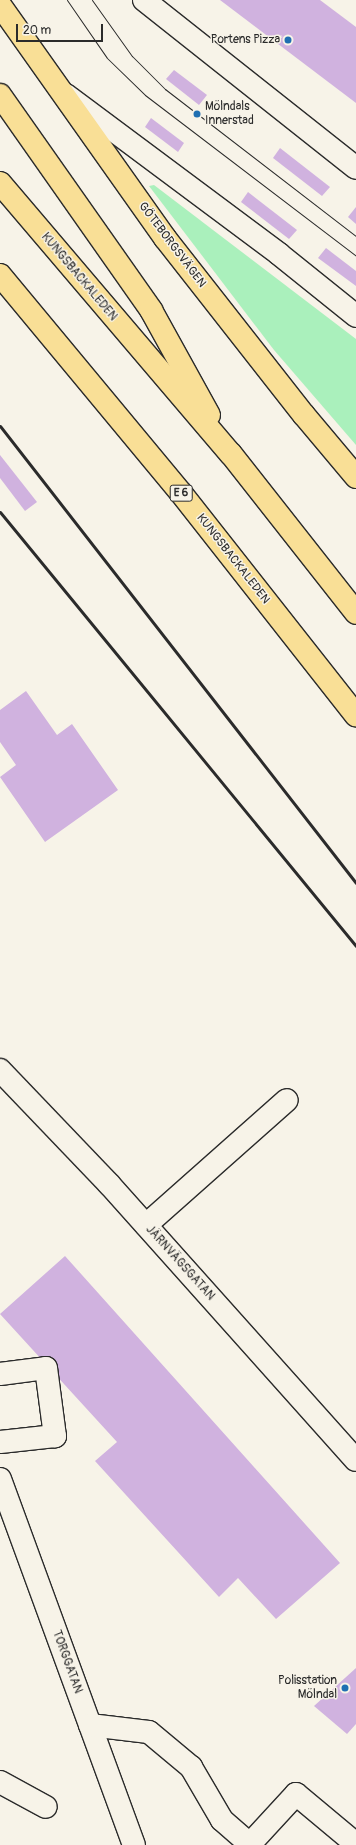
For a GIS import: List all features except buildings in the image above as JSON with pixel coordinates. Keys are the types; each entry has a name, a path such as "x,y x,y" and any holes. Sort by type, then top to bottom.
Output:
{"main road":[{"name":"GÖTEBORGSVÄGEN","path":"0,5 165,238 304,415 356,477"},
{"path":"0,95 151,310 231,454"},
{"name":"KUNGSBACKALEDEN","path":"0,183 231,454 356,613"},
{"name":"KUNGSBACKALEDEN","path":"0,275 181,493 356,715"}],"street":[{"path":"144,0 356,168"},
{"path":"62,92 279,254 356,316"},
{"name":"JÄRNVÄGSGATAN","path":"0,1070 146,1225 356,1460"},
{"path":"146,1225 287,1100"},
{"path":"0,1374 46,1368 55,1436 0,1442"},
{"name":"TORGGATAN","path":"0,1479 134,1845"},
{"path":"90,1725 149,1732 190,1767 222,1820 250,1845 296,1794 356,1844"},
{"path":"0,1782 46,1807"}],"green space":[{"path":"154,185 356,339 356,445 274,350 149,186"}],"tram line":[{"path":"67,0 107,58 145,95 356,256"},
{"path":"92,0 132,56 165,89 356,236"}],"railway":[{"path":"0,426 356,883"},
{"path":"0,512 356,946"}],"place":[{"name":"Portens Pizza","path":"288,40"},
{"name":"Mölndals Innerstad","path":"197,114"},
{"name":"Polisstation Mölndal","path":"345,1688"}]}
